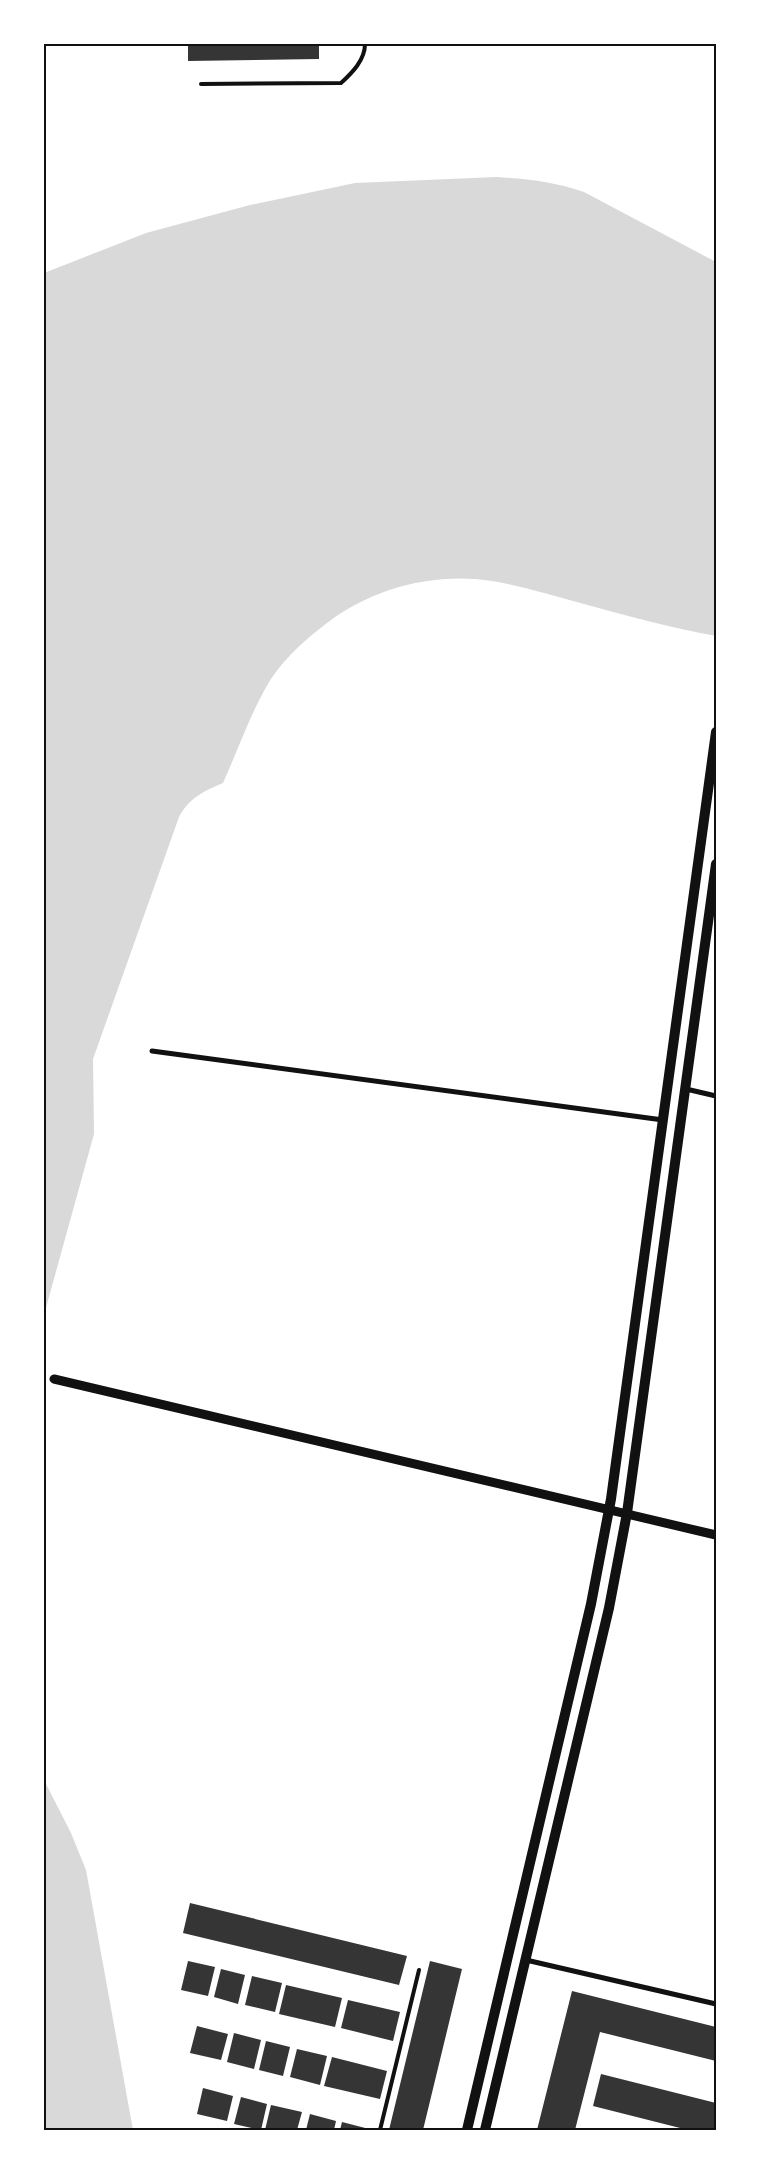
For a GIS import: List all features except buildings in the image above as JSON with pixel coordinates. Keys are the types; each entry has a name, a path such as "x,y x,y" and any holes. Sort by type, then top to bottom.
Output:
{"main road":[{"path":"467,2130 590,1612 609,1510 716,732"},
{"path":"486,2130 609,1608 627,1513 716,864"}],"street":[{"path":"152,1051 663,1120"},
{"path":"686,1089 716,1096"},
{"path":"54,1379 716,1535"},
{"path":"525,1960 716,2004"}],"lane":[{"path":"201,84 341,83 361,60 365,51 365,44"},
{"path":"380,2130 419,1970"}],"shaded area":[{"path":"497,177 541,182 584,192 716,262 716,636 504,583 470,579 448,579 426,581 405,586 364,600 327,623 292,653 277,670 259,700 223,783 192,800 179,817 93,1059 94,1134 44,1315 44,273 146,233 250,205 355,183"},
{"path":"44,1780 71,1833 86,1870 133,2130 44,2130"}]}
